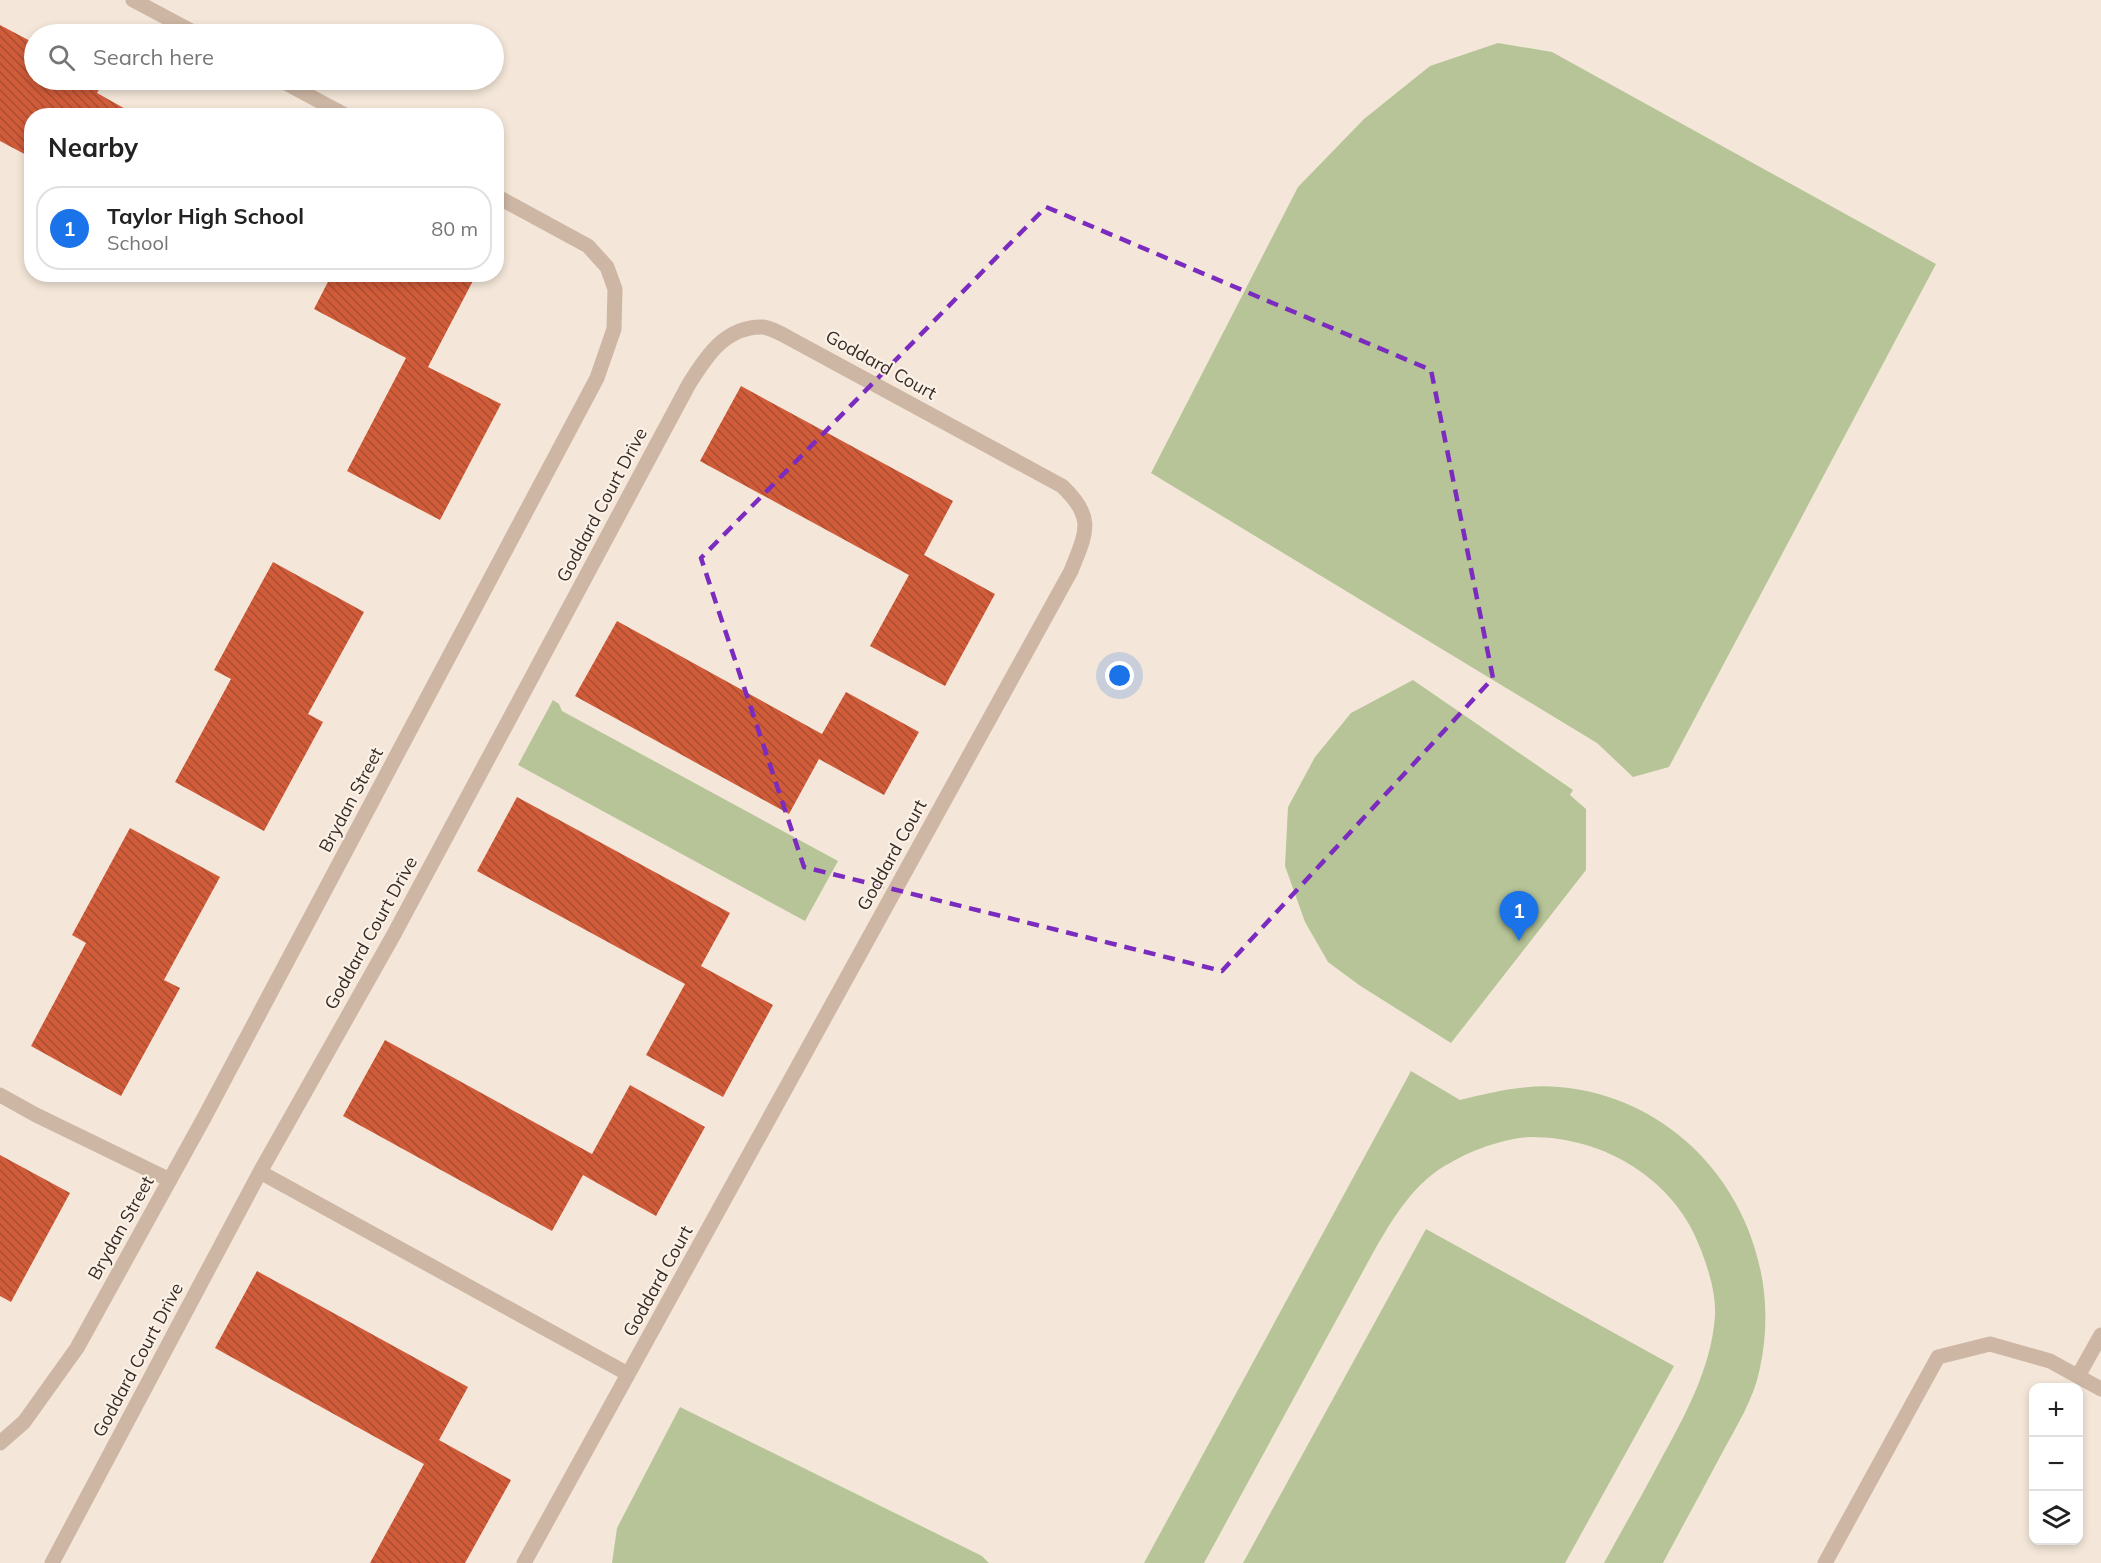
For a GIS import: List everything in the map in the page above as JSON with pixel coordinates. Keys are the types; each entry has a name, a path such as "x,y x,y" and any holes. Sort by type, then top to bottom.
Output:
{"street":[{"path":"133,0 177,24"},
{"path":"299,90 332,108"},
{"name":"Brydan Street","path":"0,1443 24,1422 77,1348 170,1180 597,378 614,329 615,289 607,267 588,246 504,200"},
{"name":"Goddard Court","path":"524,1563 1071,571 1084,540 1086,526 1084,513 1075,498 1062,486 789,338 765,327 736,331"},
{"name":"Goddard Court Drive","path":"52,1563 260,1172 393,936 689,384 707,355 736,331"},
{"path":"0,1095 170,1180"},
{"path":"260,1172 628,1374"},
{"path":"2078,1376 2101,1335"},
{"path":"1825,1563 1938,1357 1990,1344 2050,1361 2101,1389"}],"highlighted area":[{"path":"1046,207 1431,370 1493,678 1222,971 804,867 701,558"}],"green space":[{"path":"1498,43 1552,52 1936,264 1669,767 1633,777 1597,743 1151,473 1298,187 1364,119 1430,66"},
{"path":"1413,680 1573,790 1570,795 1586,809 1586,870 1451,1043 1359,985 1328,962 1305,922 1285,866 1288,807 1315,757 1351,713"},
{"path":"553,700 559,704 562,711 838,861 805,921 518,765"},
{"path":"1411,1071 1460,1100 1497,1092 1547,1086 1609,1097 1653,1117 1691,1146 1722,1182 1746,1223 1760,1269 1765,1318 1760,1368 1744,1413 1663,1563 1604,1563 1678,1428 1702,1374 1715,1316 1713,1291 1707,1266 1690,1225 1656,1183 1611,1154 1559,1139 1531,1137 1500,1142 1450,1163 1426,1180 1406,1201 1374,1251 1204,1563 1144,1563"},
{"path":"1426,1229 1674,1366 1565,1563 1243,1563"},
{"path":"680,1407 982,1556 989,1563 612,1563 617,1528"}],"building":[{"path":"0,25 24,38 24,90 99,90 97,93 124,108 24,108 24,154 0,141"},
{"path":"328,282 472,282 428,367 501,404 440,520 347,471 406,358 314,309"},
{"path":"741,386 953,501 924,555 995,594 945,686 870,646 909,575 700,461"},
{"path":"273,562 364,612 308,714 323,722 264,831 175,782 231,679 214,670"},
{"path":"617,621 822,734 846,692 919,732 884,795 819,759 789,814 575,696"},
{"path":"517,797 730,913 701,966 773,1005 723,1097 646,1055 685,984 477,871"},
{"path":"130,828 220,877 164,980 180,988 121,1096 31,1046 86,943 72,935"},
{"path":"385,1040 592,1154 630,1085 705,1127 656,1216 583,1175 552,1231 343,1116"},
{"path":"0,1155 70,1193 11,1302 0,1296"},
{"path":"257,1271 468,1387 439,1440 511,1480 465,1563 370,1563 424,1464 215,1348"}],"place":[{"name":"Taylor High School","path":"1519,941"}]}
